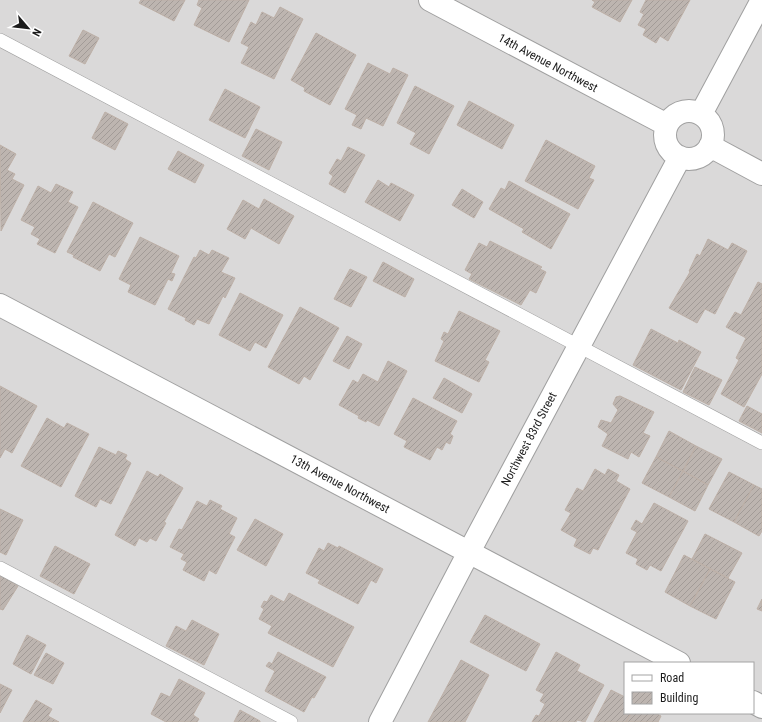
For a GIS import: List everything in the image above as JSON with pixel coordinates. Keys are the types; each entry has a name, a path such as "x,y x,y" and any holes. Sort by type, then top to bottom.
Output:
{"street":[{"name":"14th Avenue Northwest","path":"430,0 667,125"},
{"path":"701,114 762,0"},
{"path":"695,111 701,114 706,118 712,128 713,135 710,146 701,156 687,159 680,157 675,154 667,144 665,138 667,125 670,119 681,112 695,111"},
{"path":"710,146 762,174"},
{"name":"Northwest 83rd Street","path":"380,722 578,346 680,157"},
{"name":"13th Avenue Northwest","path":"0,306 677,662"}],"lane":[{"path":"0,40 762,443"},
{"path":"0,568 291,722"}],"shaded area":[{"path":"0,0 762,0 762,722 0,722"}],"building":[{"path":"141,0 185,0 174,21 139,3"},
{"path":"199,0 249,0 229,42 194,25 202,8 197,5"},
{"path":"592,0 632,0 620,22 592,7 595,2"},
{"path":"646,0 690,0 668,41 660,36 656,43 643,35 646,29 638,25 644,14 640,12"},
{"path":"280,7 303,19 274,79 241,63 249,47 241,43 251,22 256,25 262,12 274,18"},
{"path":"83,30 99,38 85,64 69,56"},
{"path":"316,33 356,55 330,105 304,91 305,88 291,80"},
{"path":"368,63 390,74 393,68 408,75 383,126 366,118 361,129 352,125 357,115 345,109"},
{"path":"415,86 454,106 429,154 410,144 416,133 397,123"},
{"path":"225,89 260,107 245,138 209,120"},
{"path":"469,101 514,125 502,149 457,125"},
{"path":"105,112 128,124 115,150 92,138"},
{"path":"256,129 282,142 269,170 242,156"},
{"path":"546,140 595,166 589,178 594,180 578,209 525,181"},
{"path":"0,145 16,154 7,170 15,174 12,179 24,185 1,231"},
{"path":"348,147 365,155 345,193 329,184 333,176 329,173 337,159 341,161"},
{"path":"178,151 204,165 195,183 168,169"},
{"path":"378,180 389,187 391,183 414,195 400,221 365,202"},
{"path":"509,181 570,214 551,249 522,232 524,229 489,209 501,188 505,190"},
{"path":"56,184 73,192 68,202 78,207 55,253 37,244 40,239 31,234 35,227 21,220 38,186 51,193"},
{"path":"462,189 483,202 474,218 452,205"},
{"path":"264,199 294,216 279,244 251,228 245,239 227,229 243,200 259,209"},
{"path":"93,202 133,223 115,257 109,254 100,271 73,257 74,255 67,252"},
{"path":"140,237 179,256 171,273 175,274 172,281 168,279 155,305 128,292 131,285 119,279"},
{"path":"708,239 728,250 732,243 747,251 715,314 705,309 697,323 669,308 690,272 689,271 697,254 700,256"},
{"path":"490,241 542,267 540,269 546,272 536,293 530,290 521,305 469,279 472,274 465,270 479,243 487,247"},
{"path":"200,250 209,255 212,250 229,258 221,272 235,278 225,298 223,296 209,324 197,319 194,325 185,320 186,318 168,309 194,257 196,258"},
{"path":"383,262 414,279 405,297 373,281"},
{"path":"350,269 367,277 351,307 334,299"},
{"path":"758,282 762,284 762,374 744,407 721,394 739,360 736,358 746,338 726,327 735,312 741,315"},
{"path":"240,293 283,315 266,348 255,342 250,351 219,335"},
{"path":"300,307 339,328 310,380 304,376 299,384 268,367"},
{"path":"459,311 500,331 485,360 489,362 479,382 435,361 444,341 441,339 444,332 448,334"},
{"path":"651,329 678,343 679,340 701,352 681,390 633,365"},
{"path":"347,336 362,344 349,369 333,361"},
{"path":"388,361 407,371 379,426 367,420 366,422 358,418 359,416 339,405 353,380 358,383 363,374 378,382"},
{"path":"695,367 722,380 709,405 683,392"},
{"path":"444,378 472,394 462,413 433,398"},
{"path":"0,386 37,406 12,453 5,449 0,458"},
{"path":"620,396 654,412 643,433 650,436 639,457 631,452 628,459 602,446 608,434 598,427 601,420 611,423 618,410 613,404 616,397"},
{"path":"413,398 457,421 450,434 453,436 450,444 446,442 442,450 437,447 430,460 404,447 407,441 394,434"},
{"path":"747,406 762,414 762,433 739,421"},
{"path":"47,418 64,428 67,423 89,434 61,487 21,466"},
{"path":"669,431 696,446 683,471 656,457"},
{"path":"696,446 722,459 708,485 683,471"},
{"path":"99,447 116,455 118,451 127,455 125,459 131,463 111,504 100,499 96,507 75,496"},
{"path":"656,457 683,471 669,497 642,483"},
{"path":"595,469 605,475 608,469 619,475 616,481 630,489 598,550 593,548 590,554 574,546 577,539 561,530 571,513 565,510 577,488 583,491"},
{"path":"147,471 158,477 160,474 183,488 164,522 166,523 156,541 150,538 147,542 139,538 135,546 115,535"},
{"path":"683,471 708,485 695,511 669,497"},
{"path":"729,472 754,485 734,522 709,509"},
{"path":"754,485 762,489 762,531 759,536 734,522"},
{"path":"210,500 222,506 220,509 237,518 229,534 235,537 216,574 209,570 204,581 183,570 187,562 181,559 184,554 170,547 179,529 182,530 197,501 207,506"},
{"path":"654,503 688,521 661,571 650,565 647,570 636,564 638,559 626,553 637,532 631,529 636,520 642,524"},
{"path":"0,509 23,520 6,555 0,552"},
{"path":"255,519 283,534 266,566 237,550"},
{"path":"705,534 742,553 728,578 692,559"},
{"path":"328,543 338,548 339,546 383,569 376,583 371,580 358,604 318,583 320,580 306,573 319,548 324,551"},
{"path":"55,546 90,564 74,594 40,576"},
{"path":"684,555 710,569 690,606 665,592"},
{"path":"710,569 735,582 716,619 690,606"},
{"path":"0,575 18,586 3,610 0,609"},
{"path":"289,593 354,627 333,667 268,633 272,626 259,619 264,609 261,607 264,601 267,602 271,595 284,602"},
{"path":"762,599 762,611 757,609"},
{"path":"485,615 540,644 526,671 470,642"},
{"path":"192,620 219,634 204,665 166,646 176,626 186,631"},
{"path":"27,635 46,645 31,674 13,664"},
{"path":"278,652 326,677 314,698 312,697 304,712 265,691 275,671 266,666 269,662 272,664"},
{"path":"556,652 580,665 577,671 604,685 585,722 577,720 576,722 532,722 536,715 539,716 545,704 540,701 544,694 536,690"},
{"path":"46,653 64,663 53,684 34,675"},
{"path":"461,660 489,675 465,722 428,722"},
{"path":"179,679 205,693 193,715 199,719 197,722 166,722 151,714 161,693 170,697"},
{"path":"0,684 12,690 0,713"},
{"path":"611,690 624,696 624,714 630,714 626,722 594,722"},
{"path":"36,700 52,709 48,716 59,722 23,722"},
{"path":"240,710 260,721 260,722 234,722"},
{"path":"630,714 657,714 661,716 658,722 626,722"}]}
